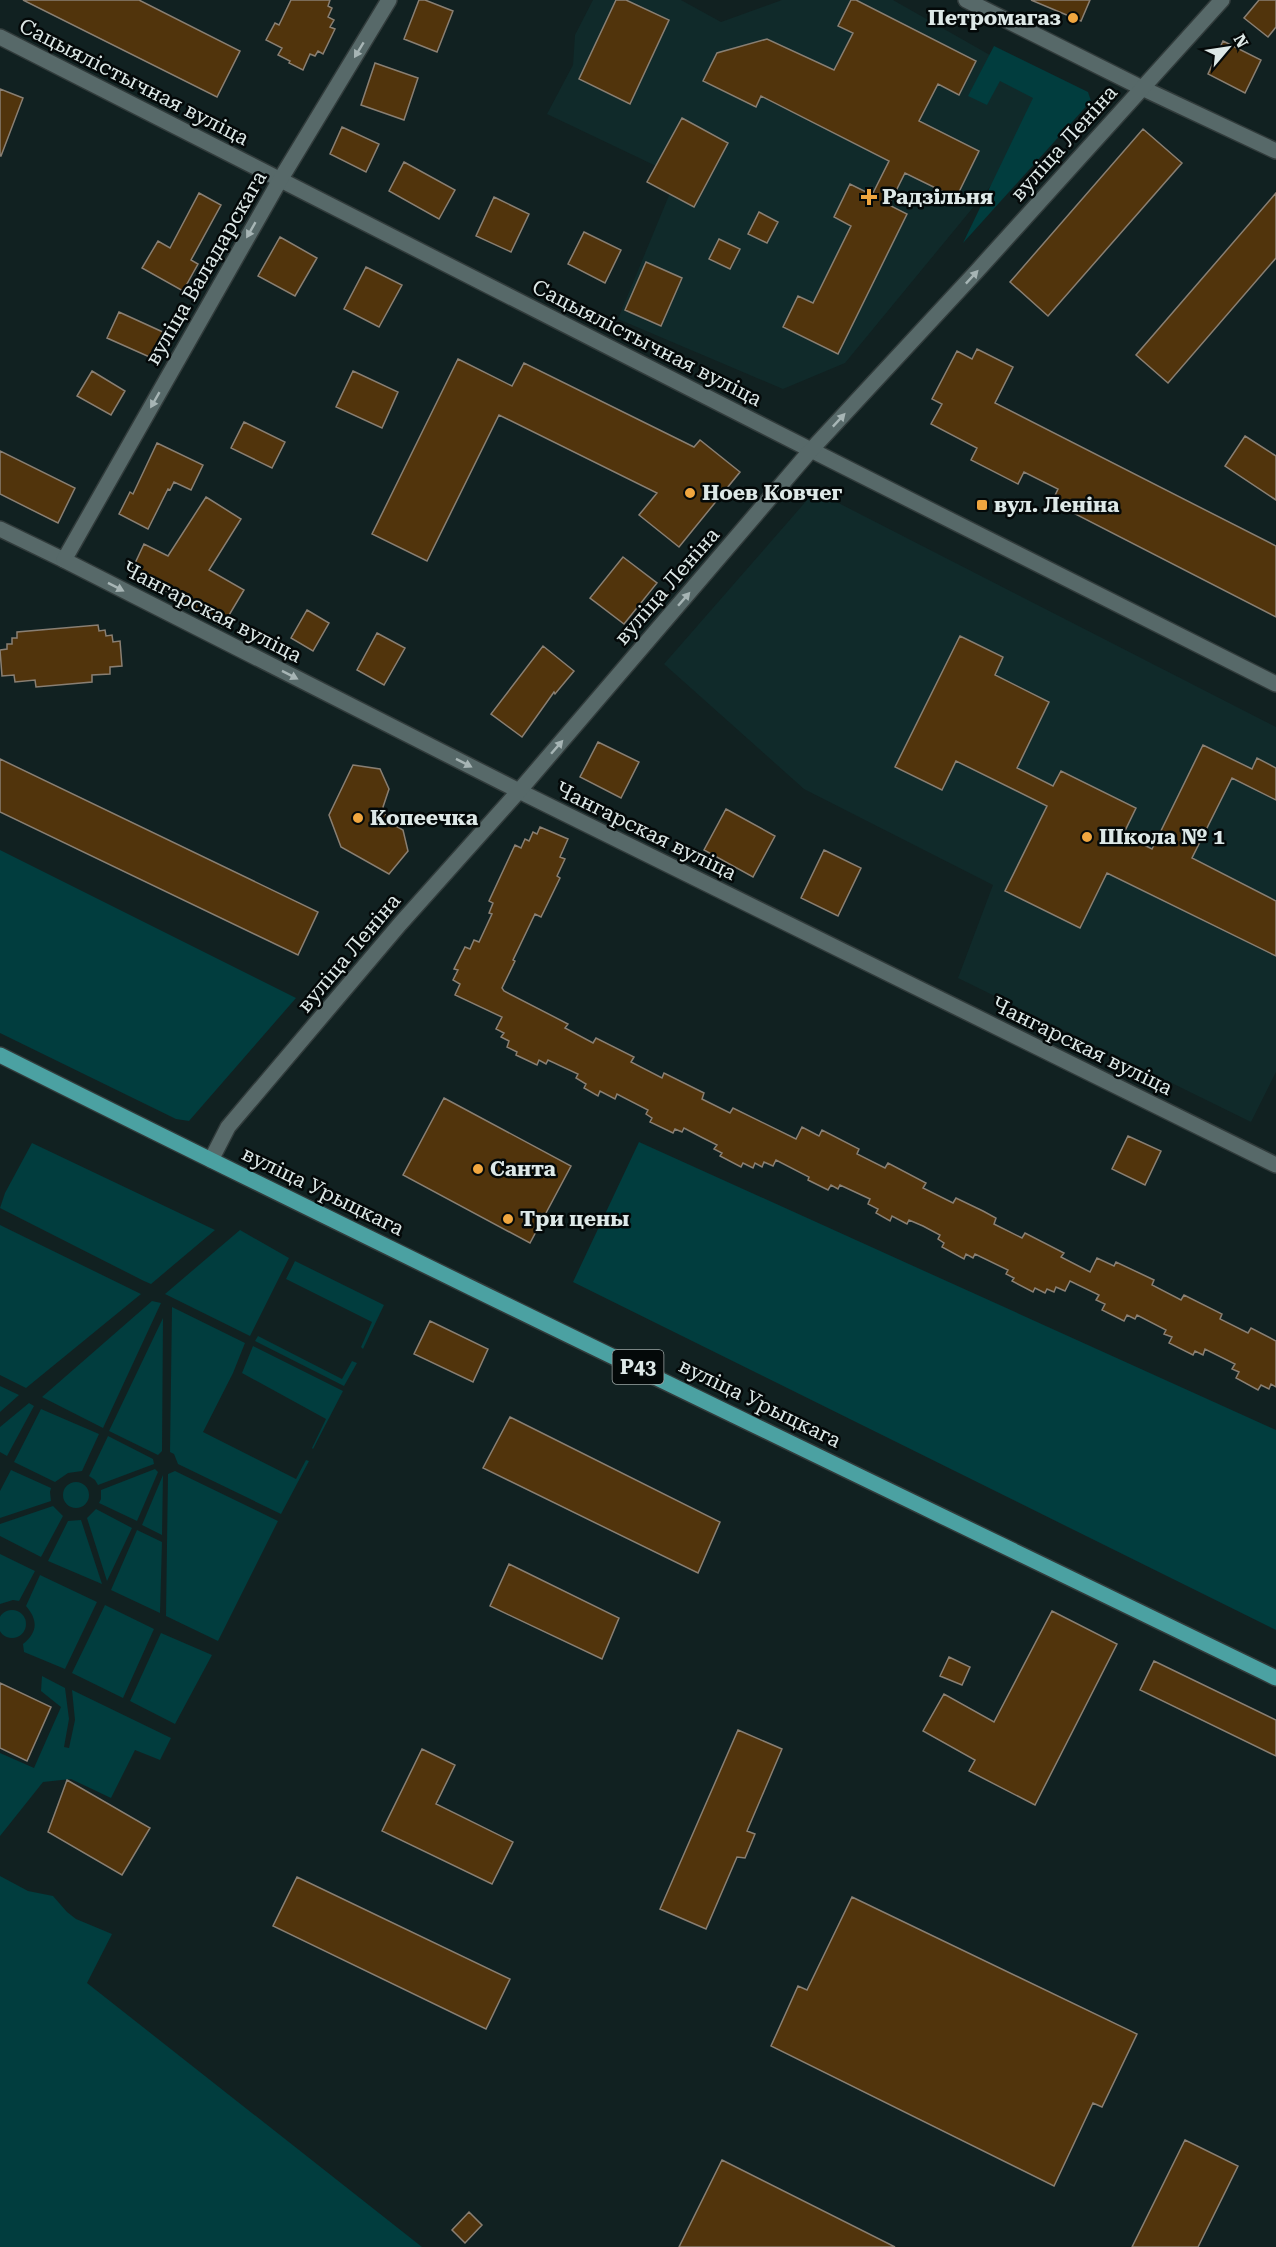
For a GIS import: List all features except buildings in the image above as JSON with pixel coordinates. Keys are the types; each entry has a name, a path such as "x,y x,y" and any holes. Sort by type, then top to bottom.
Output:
{"main road":[{"name":"вуліца Валадарскага","path":"64,560 280,180 389,0"},
{"path":"966,0 1276,151"},
{"name":"вуліца Леніна","path":"211,1160 228,1127 400,924 519,791 811,450 1222,0"},
{"name":"Сацыялістычная вуліца","path":"0,37 1276,684"},
{"name":"Чангарская вуліца","path":"0,529 519,791 1276,1165"},
{"name":"вуліца Урыцкага","path":"0,1055 1276,1678"}],"shaded area":[{"path":"593,0 681,0 721,22 782,0 893,0 1064,97 845,363 783,389 618,319 677,176 547,114 573,65 575,35"},
{"path":"994,46 1088,92 1091,101 963,243 1033,98 1000,81 987,105 968,96"},
{"name":"Школа № 1","path":"815,491 1276,727 1276,1072 1251,1122 958,978 993,885 804,789 664,664"},
{"path":"0,850 296,998 189,1121 176,1119 0,1033"},
{"path":"639,1142 1276,1430 1276,1630 573,1282"},
{"path":"32,1143 215,1230 151,1284 144,1281 0,1208 5,1193"},
{"path":"0,1225 141,1294 26,1388 0,1375"},
{"path":"240,1230 289,1258 250,1336 165,1294"},
{"path":"295,1261 384,1305 363,1349 361,1347 372,1322 286,1279"},
{"path":"152,1301 161,1303 103,1428 42,1397"},
{"path":"172,1307 245,1343 233,1373 203,1432 296,1479 306,1460 309,1461 281,1514 178,1464 174,1454 170,1452"},
{"path":"163,1318 162,1451 158,1455 109,1431"},
{"path":"258,1336 342,1379 352,1361 357,1363 344,1386 255,1341"},
{"path":"253,1346 343,1391 313,1449 326,1419 242,1373"},
{"path":"0,1386 19,1395 0,1412"},
{"path":"29,1403 34,1406 7,1456 0,1452 0,1427"},
{"path":"41,1409 99,1434 82,1471 68,1473 55,1482 14,1462"},
{"path":"108,1436 153,1459 154,1464 98,1485 89,1476"},
{"path":"155,1469 158,1472 137,1521 99,1503 101,1490"},
{"path":"11,1470 51,1488 51,1501 0,1518 0,1491"},
{"path":"175,1471 278,1521 218,1641 166,1616 168,1474"},
{"path":"163,1475 162,1535 142,1525"},
{"path":"76,1482 85,1486 89,1495 85,1504 76,1508 67,1504 63,1495 67,1486"},
{"path":"53,1506 63,1516 41,1557 0,1536 0,1524"},
{"path":"96,1509 132,1528 107,1581 87,1518"},
{"path":"81,1520 102,1584 48,1561 68,1521"},
{"path":"137,1530 162,1542 160,1613 111,1590"},
{"path":"0,1554 35,1571 19,1601 13,1600 0,1604"},
{"path":"40,1575 97,1602 65,1669 24,1652 23,1644 35,1626 33,1616 26,1606"},
{"path":"105,1605 154,1629 123,1698 72,1673"},
{"path":"12,1610 22,1614 26,1624 22,1634 12,1638 2,1634 -2,1624 2,1614"},
{"path":"161,1633 212,1655 175,1724 130,1701"},
{"path":"42,1676 65,1688 69,1719 64,1747 69,1748 75,1720 72,1690 171,1738 160,1760 135,1750 111,1798 71,1779 43,1782 0,1836 0,1753 34,1768 61,1707 41,1691"},
{"path":"0,1876 28,1891 53,1896 76,1919 112,1934 87,1983 422,2247 0,2247"}],"place":[{"name":"Петромагаз","path":"1073,18"},
{"name":"Радзільня","path":"869,197"},
{"name":"Ноев Ковчег","path":"690,493"},
{"name":"вул. Леніна","path":"982,505"},
{"name":"Копеечка","path":"358,818"},
{"name":"Школа № 1","path":"1087,837"},
{"name":"Санта","path":"478,1169"},
{"name":"Три цены","path":"508,1219"}]}
